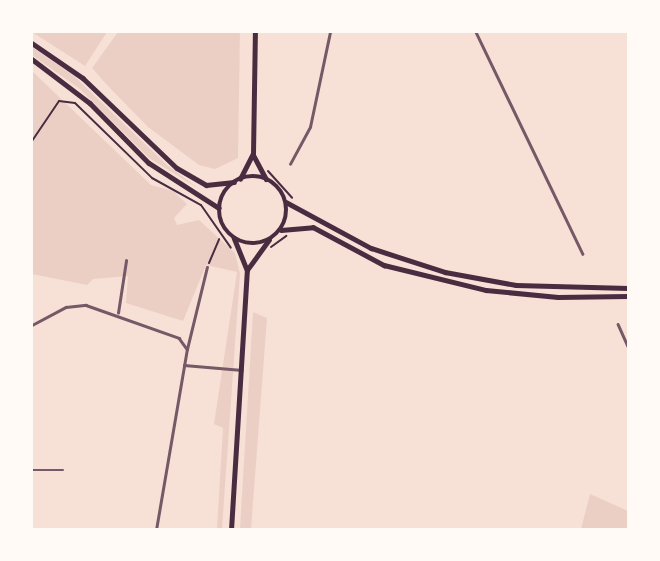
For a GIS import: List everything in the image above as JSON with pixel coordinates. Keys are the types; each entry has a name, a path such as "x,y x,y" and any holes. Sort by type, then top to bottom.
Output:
{"main road":[{"path":"240,179 253,154 255,32"},
{"path":"32,43 83,78 150,146 187,175 217,187 240,179 266,179"},
{"path":"32,59 90,103 149,163 219,208"},
{"path":"253,154 266,179 286,202 371,248 445,272 516,285 628,288"},
{"path":"232,530 247,271 243,255 223,227 219,208 223,192 234,182"},
{"path":"247,271 269,240 281,229 286,202"},
{"path":"281,229 313,227 384,265 472,288 558,297 628,296"},
{"path":"234,239 250,244 269,240"}],"street":[{"path":"290,164 310,127 330,32"},
{"path":"476,32 583,254"},
{"path":"118,314 126,261"},
{"path":"156,530 187,349 208,267"},
{"path":"32,325 76,304 118,314 179,338 187,349"},
{"path":"618,324 628,346"},
{"path":"184,365 242,370"},
{"path":"32,470 63,470"}],"path":[{"path":"32,141 59,101 75,103 152,178 199,204 220,238 243,255"},
{"path":"263,167 297,202"},
{"path":"267,250 289,234"},
{"path":"208,267 220,238"}],"shaded area":[{"path":"32,32 107,32 85,66"},
{"path":"118,32 240,32 238,158 215,169 199,165 148,127 107,85 92,68"},
{"path":"32,47 74,76 167,165 199,189 149,158 80,89 32,55"},
{"path":"32,71 151,185 173,191 187,204 174,218 177,225 199,220 235,253 240,274 222,529 217,529 223,428 214,424 237,272 206,265 183,321 126,303 128,276 93,279 87,285 32,274"},
{"path":"253,312 267,318 251,529 240,529"},
{"path":"590,494 628,511 628,529 581,529"}]}
